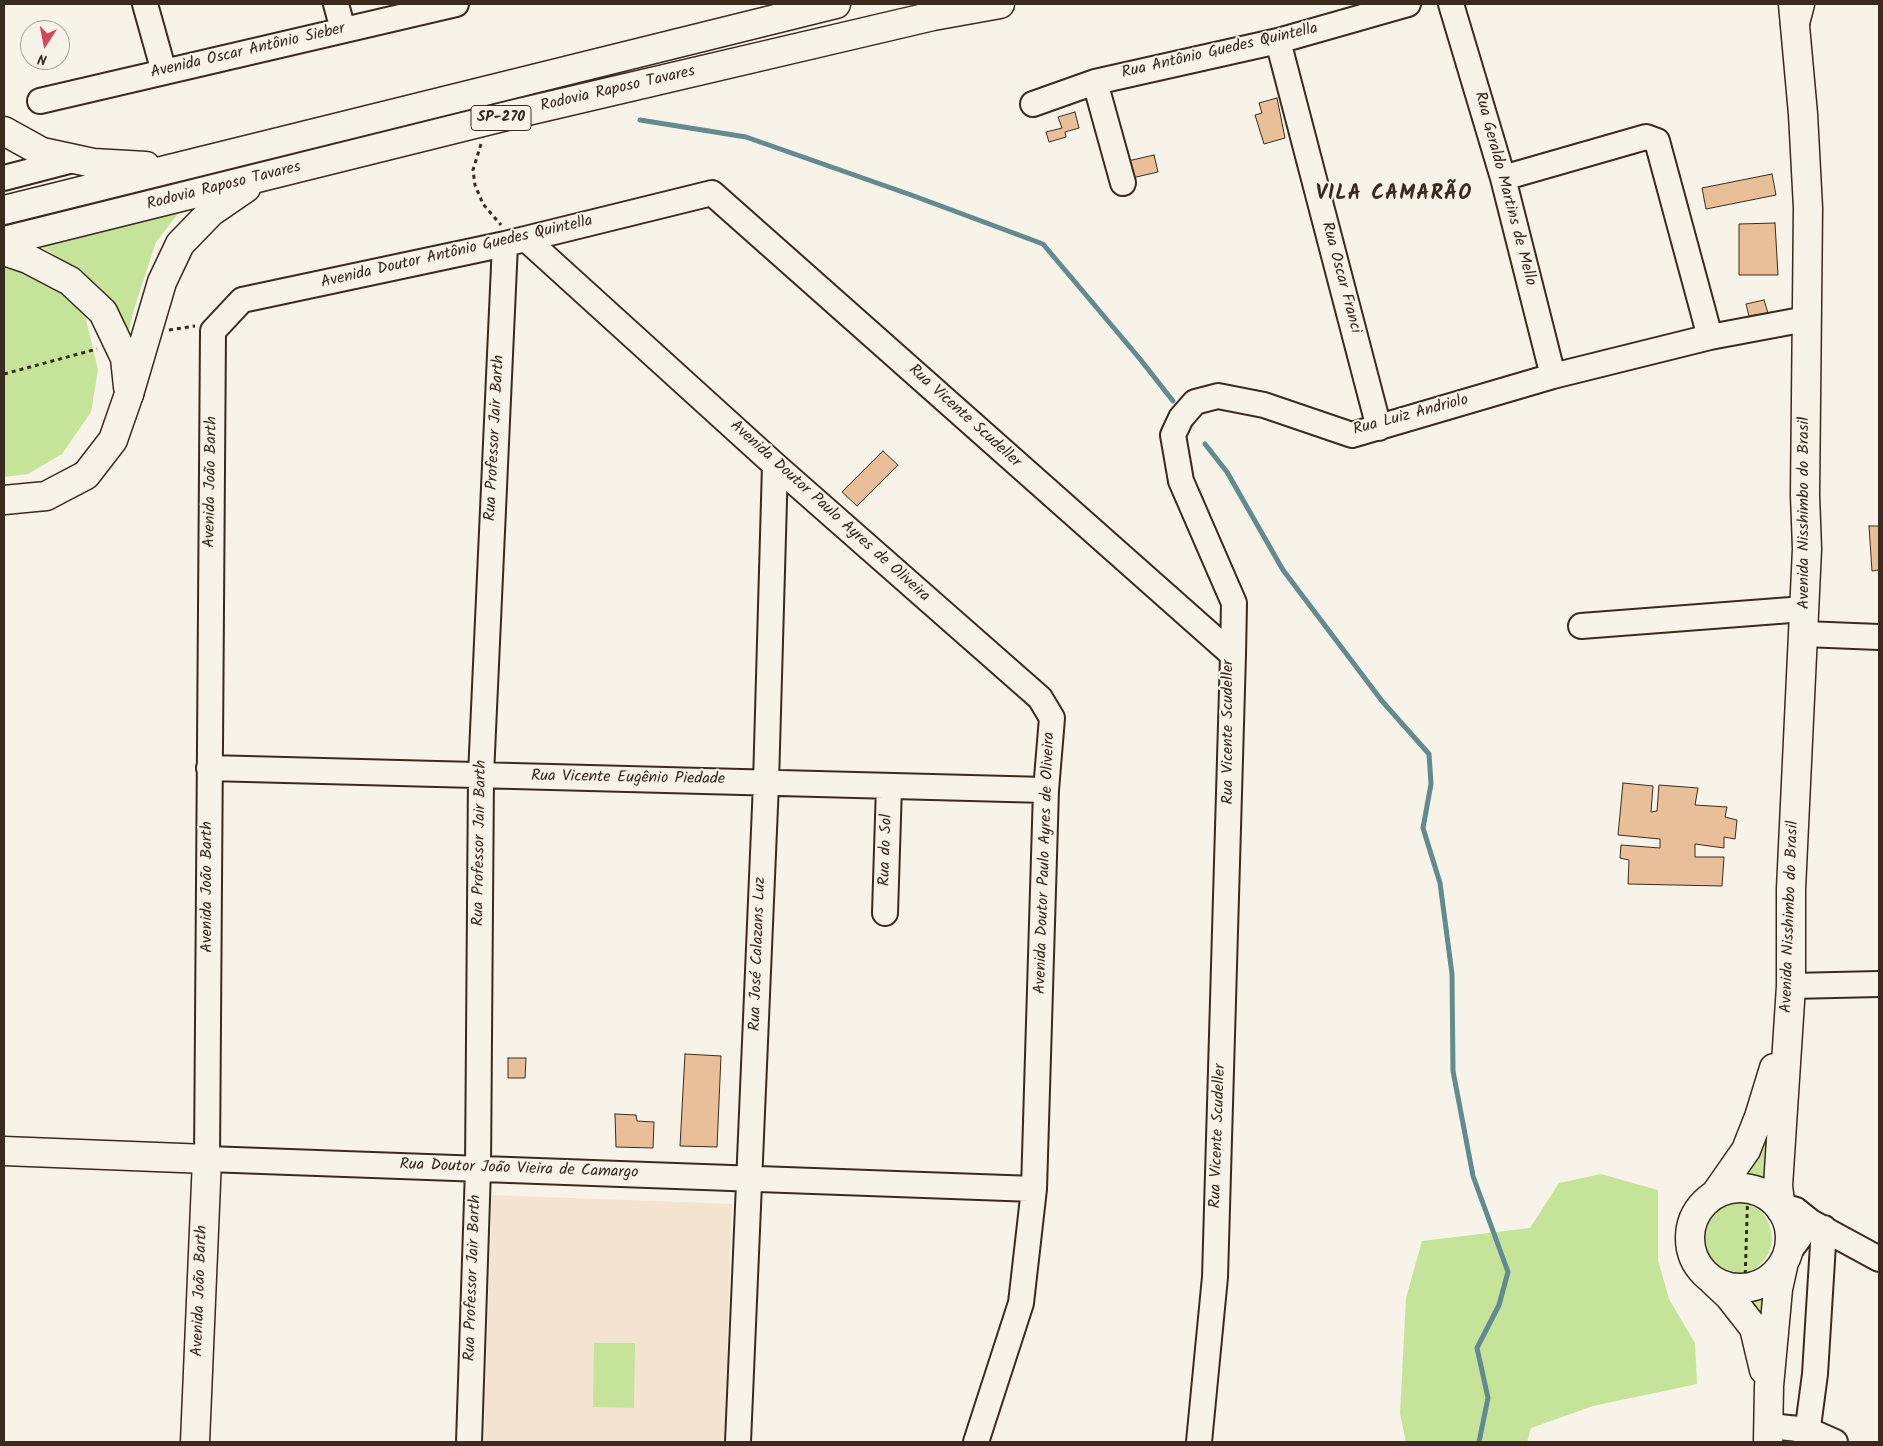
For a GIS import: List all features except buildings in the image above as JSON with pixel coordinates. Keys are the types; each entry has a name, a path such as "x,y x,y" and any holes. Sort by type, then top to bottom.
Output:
{"main road":[{"name":"Rodovia Raposo Tavares","path":"4,210 836,4"},
{"name":"Rodovia Raposo Tavares","path":"4,241 494,120 933,16 1000,4"},
{"name":"Avenida Nisshimbo do Brasil","path":"1769,1434 1769,1386 1778,1289 1785,1259 1790,1247 1790,1231 1782,1211 1778,1186 1788,1021 1792,986 1791,889 1807,549 1805,495 1808,208 1796,10"},
{"path":"4,131 42,152 93,163 175,168"},
{"path":"4,500 46,496 86,474 113,440 129,394 162,282 180,244 212,212 263,176"},
{"path":"4,252 28,259 70,281 103,312 125,358 129,394"},
{"name":"Avenida Nisshimbo do Brasil","path":"1769,1386 1756,1342 1754,1328 1729,1296 1700,1269 1692,1254 1689,1236 1693,1219 1702,1205 1716,1194 1746,1150 1759,1118 1788,1021"},
{"name":"Rua Doutor João Vieira de Camargo","path":"4,1152 207,1159"},
{"name":"Avenida João Barth","path":"195,1442 207,1159"},
{"name":"Avenida Nisshimbo do Brasil","path":"1716,1194 1748,1183 1764,1193 1782,1211"},
{"path":"1713,1281 1730,1287 1744,1288 1761,1284 1774,1274 1785,1259"}],"street":[{"path":"145,4 164,72"},
{"path":"336,4 343,30"},
{"name":"Avenida Oscar Antônio Sieber","path":"40,101 456,4"},
{"name":"Rua Antônio Guedes Quintella","path":"1033,104 1095,82 1278,41 1408,4"},
{"name":"Rua Geraldo Martins de Mello","path":"1452,4 1503,178 1554,376"},
{"name":"Rua Oscar Franci","path":"1278,41 1379,428"},
{"path":"1095,82 1123,183"},
{"path":"1503,178 1646,137 1657,141 1710,337"},
{"path":"4,178 77,159"},
{"name":"Avenida Doutor Antônio Guedes Quintella","path":"214,331 242,300 516,242 712,193"},
{"name":"Rua Vicente Scudeller","path":"712,193 1233,655 1215,1277 1199,1442"},
{"name":"Avenida Doutor Paulo Ayres de Oliveira","path":"516,242 775,465 1040,698 1052,718 1046,790 1034,1189 1021,1303 976,1442"},
{"name":"Rua Professor Jair Barth","path":"469,1442 478,1168 481,775 516,242"},
{"name":"Rua Luiz Andriolo","path":"1233,655 1234,603 1181,481 1173,435 1181,418 1195,402 1218,396 1264,405 1352,435 1554,376 1710,337 1806,319"},
{"name":"Avenida João Barth","path":"207,1159 214,331"},
{"name":"Rua José Calazans Luz","path":"738,1442 766,783 775,465"},
{"path":"1581,626 1804,622 1879,637"},
{"name":"Rua Vicente Eugênio Piedade","path":"209,768 1046,790"},
{"name":"Rua do Sol","path":"885,913 889,786"},
{"path":"1792,986 1879,984"},
{"name":"Rua Doutor João Vieira de Camargo","path":"207,1159 1034,1189"},
{"path":"1782,1211 1786,1207 1879,1259"},
{"path":"1785,1259 1818,1225"},
{"path":"1807,1436 1815,1374 1818,1225"},
{"path":"1769,1434 1807,1436 1835,1442"}],"path":[{"path":"494,120 480,146 473,170 475,185 483,204 516,242"},
{"path":"1744,1288 1748,1183"}],"shaded area":[{"path":"492,1195 732,1204 724,1442 484,1442"}],"green space":[{"path":"181,210 156,242 134,309 125,347 104,299 61,259 26,237"},
{"path":"4,262 55,286 85,315 98,370 91,412 62,454 28,474 4,477"},
{"path":"1778,1072 1766,1185 1758,1178 1742,1174"},
{"path":"1601,1174 1658,1190 1658,1260 1669,1299 1695,1343 1697,1384 1593,1406 1531,1428 1527,1442 1406,1442 1400,1414 1406,1298 1422,1241 1530,1228 1559,1183"},
{"path":"1729,1202 1743,1202 1762,1212 1772,1231 1772,1245 1762,1264 1743,1274 1729,1274 1710,1264 1700,1245 1700,1231 1710,1212"},
{"path":"1766,1287 1764,1338 1735,1294 1750,1293"},
{"path":"594,1343 635,1343 634,1408 593,1407"}],"waterway":[{"path":"640,120 746,137 1043,244 1173,401"},
{"path":"1205,444 1227,472 1283,570 1382,701 1429,754 1431,784 1423,828 1440,883 1452,974 1453,1071 1473,1176 1508,1272 1499,1305 1477,1348 1488,1398 1479,1442"}],"district":[{"name":"VILA CAMARÃO","path":"1394,195"}]}
